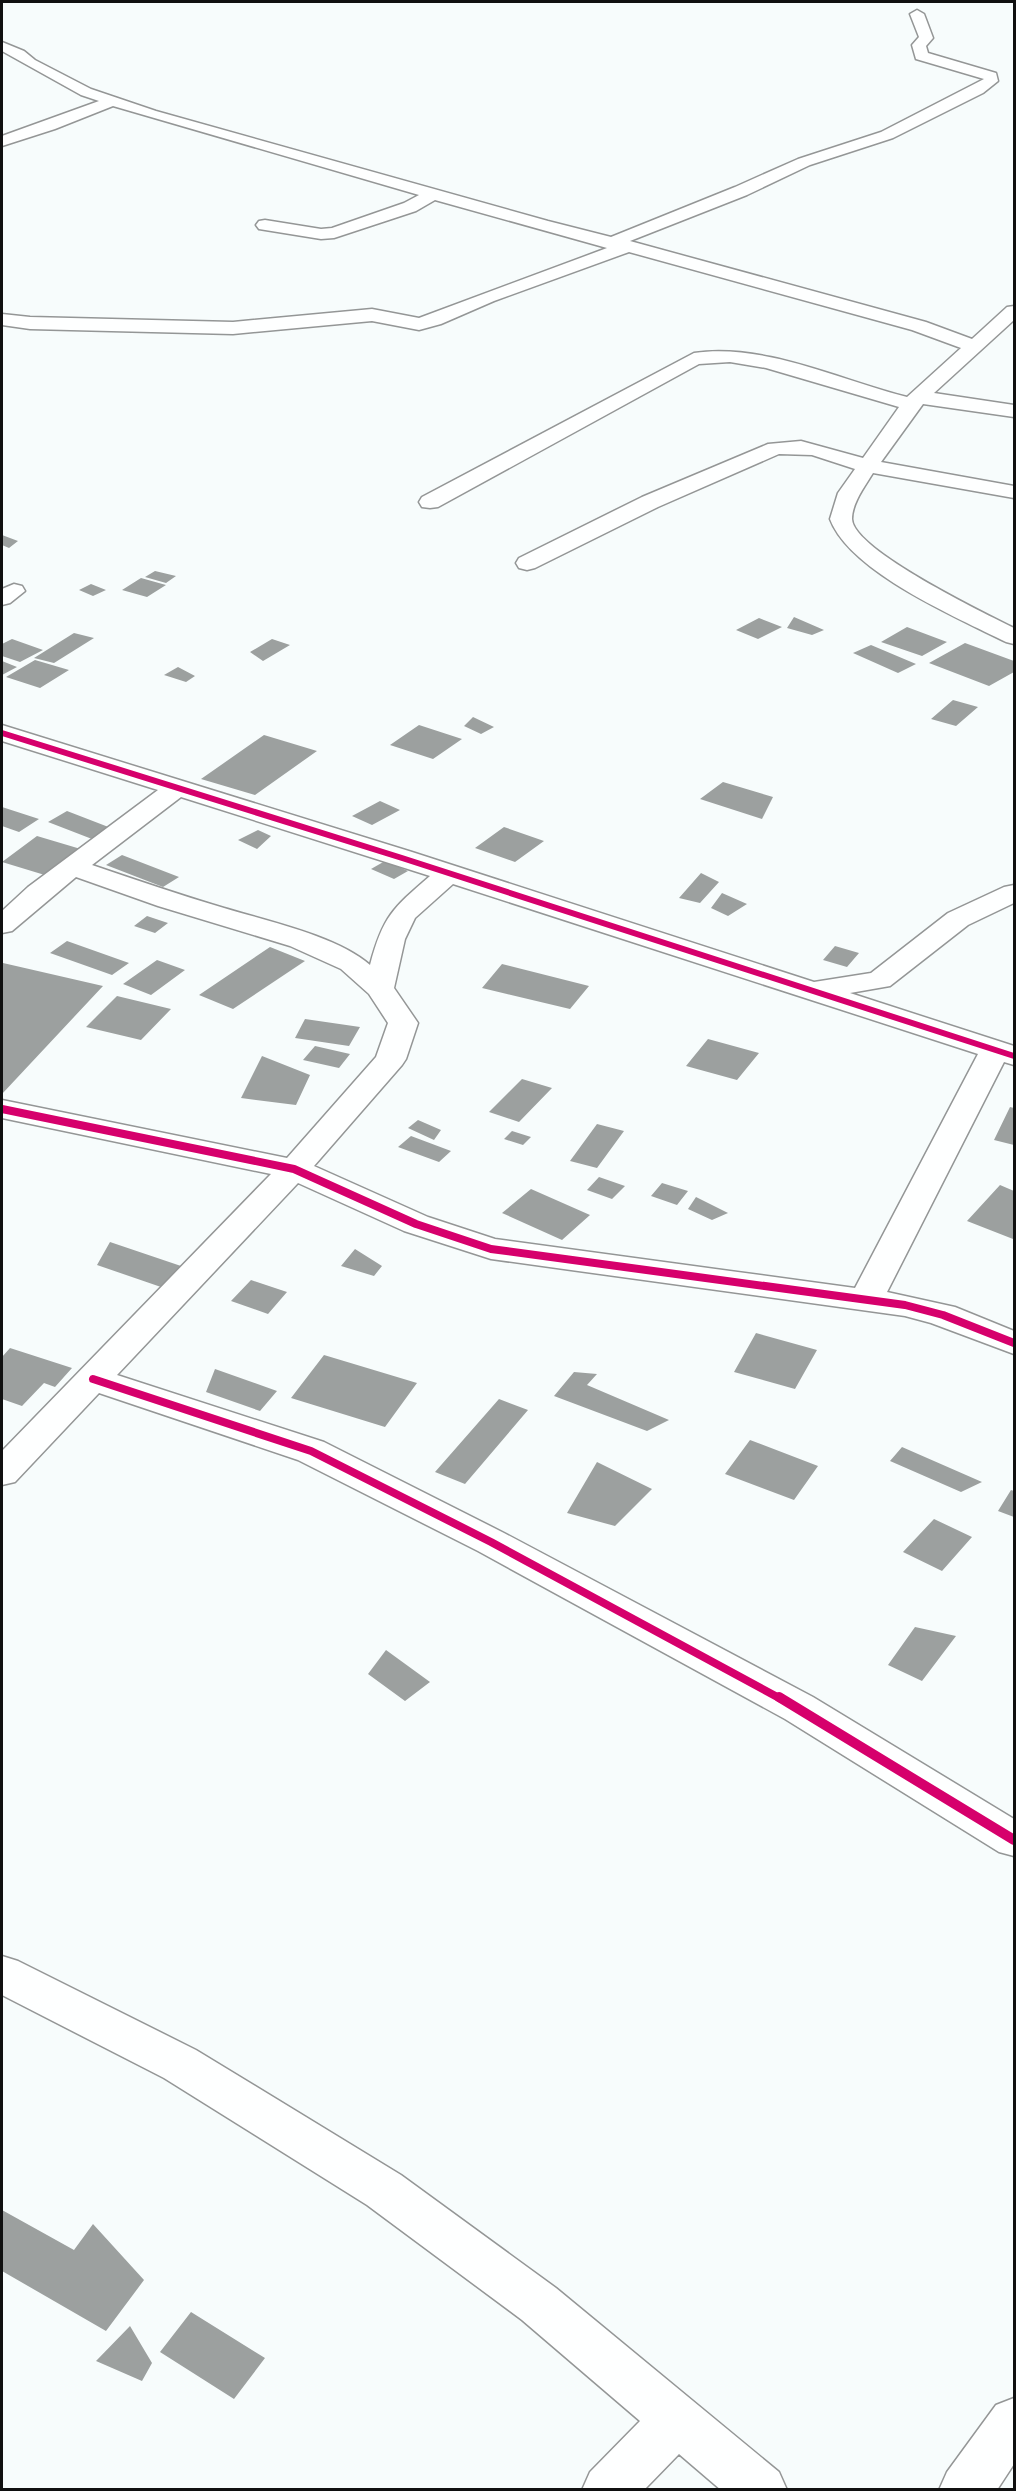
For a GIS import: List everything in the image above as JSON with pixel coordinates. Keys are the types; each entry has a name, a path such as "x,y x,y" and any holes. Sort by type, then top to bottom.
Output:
{"street":[{"path":"2,320 30,323 233,328 372,315 419,324 434,320 617,245 804,162 887,135 978,90 991,81 991,76 921,56 919,45 926,38 917,14"},
{"path":"2,46 62,80 114,101 434,194 897,320 975,347"},
{"path":"2,141 50,126 114,101"},
{"path":"266,225 321,234 334,233 410,207 434,194"},
{"path":"1014,311 915,401 849,493 841,519 846,532 868,553 917,588 1014,637"},
{"path":"430,502 694,359 708,355 726,355 776,366 915,401 1014,411"},
{"path":"526,563 650,502 775,448 804,446 867,465 1014,492"},
{"path":"2,733 449,873 1005,1053 865,1301"},
{"path":"2,760 30,741"},
{"path":"2,925 72,867 177,788"},
{"path":"2,1473 294,1169 372,1083 391,1059 403,1023 379,988 351,963 300,940 168,900 72,867"},
{"path":"379,988 391,939 403,914 449,873"},
{"path":"809,991 880,980 958,919 1014,893"},
{"path":"880,980 912,1023"},
{"path":"2,1109 294,1169 416,1224 491,1249 905,1305 943,1315 1014,1344"},
{"path":"93,1379 322,1456 490,1542 799,1708 1014,1840"},
{"path":"2,1974 180,2064 384,2190 539,2304 761,2490"},
{"path":"608,2490 677,2420"},
{"path":"965,2490 1014,2422"}],"building":[{"path":"2,535 18,541 9,548 2,545"},
{"path":"155,571 176,576 166,583 145,577"},
{"path":"141,578 166,585 147,597 122,590"},
{"path":"91,584 106,590 93,596 79,590"},
{"path":"794,617 824,630 812,635 787,628"},
{"path":"759,618 782,627 758,639 736,630"},
{"path":"907,627 947,642 922,656 881,642"},
{"path":"74,633 94,638 54,663 34,658"},
{"path":"12,639 43,650 20,662 2,656 2,644"},
{"path":"272,639 290,645 263,661 250,652"},
{"path":"965,643 1014,661 1014,672 989,686 929,663"},
{"path":"871,645 916,664 898,673 853,653"},
{"path":"35,660 69,670 40,688 6,677"},
{"path":"2,661 17,667 2,675"},
{"path":"178,667 195,676 186,682 164,675"},
{"path":"953,700 978,707 956,726 931,719"},
{"path":"473,717 494,727 481,734 464,726"},
{"path":"419,725 462,739 433,759 390,745"},
{"path":"264,735 317,751 255,795 201,779"},
{"path":"723,782 773,797 762,819 700,799"},
{"path":"380,801 400,810 372,825 352,816"},
{"path":"2,807 39,819 19,832 2,826"},
{"path":"67,811 111,828 92,839 48,822"},
{"path":"504,827 544,841 515,862 475,848"},
{"path":"258,830 271,836 257,849 238,840"},
{"path":"37,836 84,850 48,876 2,862"},
{"path":"122,855 179,877 163,887 106,865"},
{"path":"385,861 408,871 394,879 371,869"},
{"path":"701,873 719,882 700,903 679,898"},
{"path":"722,893 747,904 728,916 711,908"},
{"path":"147,916 168,923 155,933 134,926"},
{"path":"67,941 129,963 112,975 50,953"},
{"path":"835,946 859,953 847,967 823,960"},
{"path":"270,947 305,961 233,1009 199,995"},
{"path":"157,960 185,970 151,995 123,984"},
{"path":"3,963 103,986 2,1094 2,965"},
{"path":"502,964 589,986 570,1009 482,988"},
{"path":"117,996 171,1009 141,1040 86,1027"},
{"path":"305,1019 360,1027 349,1046 295,1038"},
{"path":"708,1039 759,1053 737,1080 686,1066"},
{"path":"315,1046 350,1054 339,1068 303,1060"},
{"path":"262,1056 310,1075 296,1105 241,1098"},
{"path":"522,1079 552,1088 519,1122 489,1112"},
{"path":"1010,1107 1014,1108 1014,1145 994,1140"},
{"path":"418,1120 441,1130 434,1140 408,1128"},
{"path":"597,1124 624,1131 597,1168 570,1161"},
{"path":"512,1131 531,1137 523,1145 504,1139"},
{"path":"411,1136 451,1151 439,1162 398,1147"},
{"path":"599,1177 625,1186 612,1199 587,1190"},
{"path":"662,1183 688,1191 677,1205 651,1196"},
{"path":"1000,1185 1014,1191 1013,1239 967,1221"},
{"path":"531,1189 590,1215 562,1240 502,1213"},
{"path":"696,1197 728,1213 712,1220 688,1209"},
{"path":"110,1242 181,1266 161,1287 97,1265"},
{"path":"355,1249 382,1266 374,1276 341,1266"},
{"path":"251,1280 287,1292 268,1314 231,1301"},
{"path":"756,1333 817,1350 795,1389 734,1372"},
{"path":"10,1348 72,1368 55,1387 44,1383 22,1406 2,1399 2,1357"},
{"path":"324,1355 417,1383 385,1427 291,1398"},
{"path":"215,1369 277,1391 260,1411 206,1392"},
{"path":"574,1372 597,1374 587,1385 669,1420 647,1431 554,1396"},
{"path":"499,1399 528,1410 465,1484 435,1472"},
{"path":"750,1440 818,1466 794,1500 725,1474"},
{"path":"902,1447 982,1482 961,1492 890,1461"},
{"path":"597,1462 652,1489 615,1526 567,1513"},
{"path":"1011,1490 1014,1491 1014,1517 998,1511"},
{"path":"934,1519 972,1537 942,1571 903,1552"},
{"path":"915,1627 956,1636 922,1681 888,1665"},
{"path":"386,1650 430,1682 405,1701 368,1674"},
{"path":"2,2210 74,2250 93,2224 144,2280 106,2331 2,2271"},
{"path":"191,2312 265,2358 234,2399 160,2352"},
{"path":"130,2326 152,2363 142,2381 96,2361"}],"cycle path":[{"path":"2,733 402,858 1014,1056"},
{"path":"2,1109 294,1169 416,1224 491,1249 905,1305 943,1315 1014,1343"},
{"path":"93,1379 311,1451 491,1542 799,1708 1014,1840"}]}
